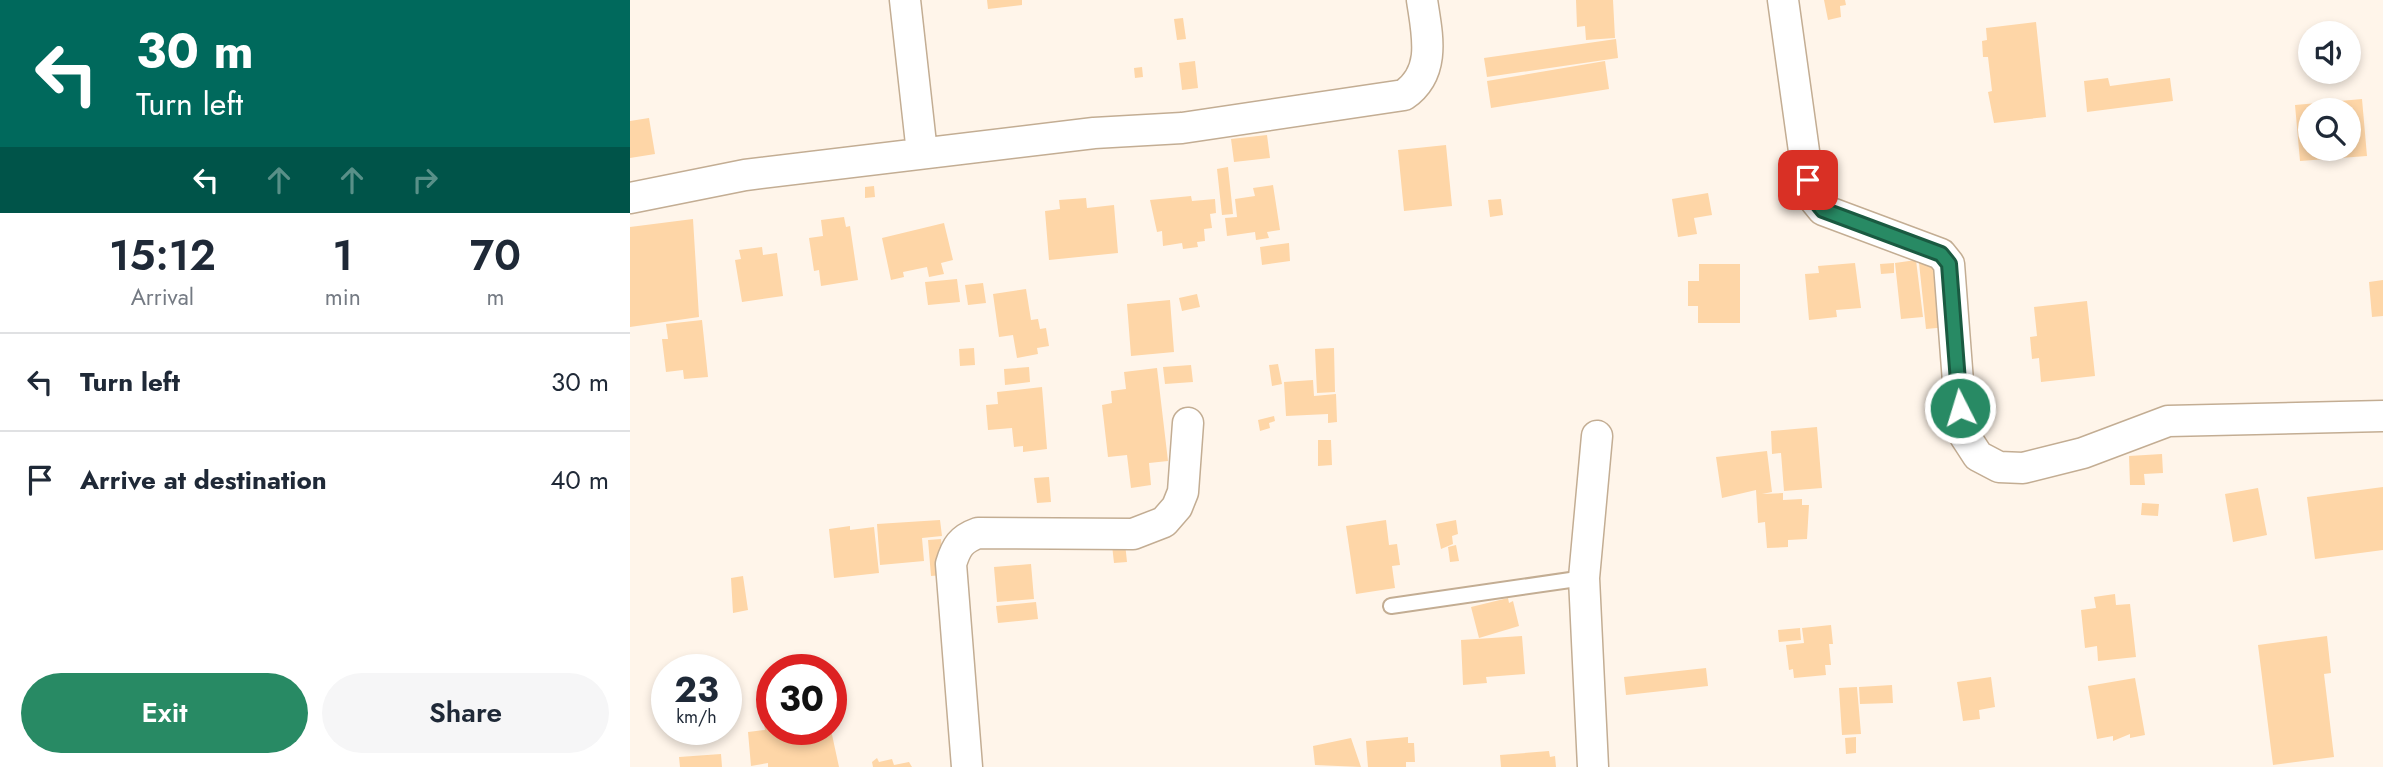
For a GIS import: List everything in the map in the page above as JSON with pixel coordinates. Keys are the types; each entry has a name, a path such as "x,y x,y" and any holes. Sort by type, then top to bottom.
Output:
{"street":[{"path":"905,0 922,153"},
{"path":"630,198 746,176 1094,133 1182,128 1404,95 1416,86 1424,74 1427,57 1422,0"},
{"path":"1783,0 1808,180 1814,199 1823,210 1941,254 1949,264 1960,408 1965,436 1978,456 1999,467 2023,468 2083,453 2168,421 2383,416"},
{"path":"967,767 951,564 956,550 964,538 978,533 1133,534 1164,522 1177,508 1183,492 1188,423"},
{"path":"1593,767 1584,578 1597,436"}],"lane":[{"path":"1391,606 1584,578"}],"building":[{"path":"987,0 1022,0 1022,5 988,9"},
{"path":"1576,0 1613,0 1615,38 1586,40 1585,26 1577,27"},
{"path":"1824,0 1845,0 1846,5 1840,6 1841,17 1828,20"},
{"path":"1183,18 1186,39 1177,40 1174,19"},
{"path":"2036,22 2046,117 1994,123 1988,92 1992,91 1988,57 1983,57 1982,41 1987,40 1986,28"},
{"path":"1616,39 1618,58 1487,77 1484,58"},
{"path":"1195,61 1198,88 1182,90 1179,63"},
{"path":"1605,61 1609,89 1491,108 1487,81"},
{"path":"1142,67 1143,77 1135,78 1134,68"},
{"path":"2108,78 2110,86 2170,78 2173,101 2087,112 2084,81"},
{"path":"2361,99 2362,99 2367,156 2361,156"},
{"path":"2295,105 2298,105 2298,139"},
{"path":"649,118 655,154 630,158 630,121"},
{"path":"1267,135 1270,158 1234,162 1231,139"},
{"path":"1446,145 1452,206 1404,211 1398,150"},
{"path":"1228,167 1233,214 1222,215 1217,169"},
{"path":"1273,185 1280,230 1267,232 1269,238 1256,240 1255,232 1227,236 1225,218 1237,217 1235,199 1255,196 1253,188"},
{"path":"874,186 875,197 865,198 865,187"},
{"path":"1708,193 1712,215 1694,218 1697,234 1678,237 1672,199"},
{"path":"1191,196 1192,201 1215,199 1216,213 1210,214 1212,228 1204,229 1205,241 1197,242 1198,247 1183,249 1182,243 1163,246 1162,231 1157,232 1150,200"},
{"path":"1086,198 1087,208 1114,205 1118,253 1049,260 1045,211 1060,209 1059,200"},
{"path":"1501,199 1503,215 1490,217 1488,200"},
{"path":"844,217 846,227 850,226 858,280 821,286 819,270 814,271 809,238 823,236 821,220"},
{"path":"693,219 699,317 630,327 630,227"},
{"path":"944,223 953,260 941,263 944,274 929,277 927,267 903,272 904,277 891,280 882,238"},
{"path":"1289,243 1290,261 1262,265 1260,247"},
{"path":"762,247 763,255 777,253 783,296 742,302 735,260 741,259 739,250"},
{"path":"1916,260 1923,317 1901,319 1895,263"},
{"path":"1940,261 1947,327 1926,329 1919,263"},
{"path":"1855,263 1861,308 1836,310 1837,317 1809,320 1805,274 1819,273 1818,266"},
{"path":"1894,263 1894,273 1881,274 1880,264"},
{"path":"1699,264 1740,264 1740,323 1698,323 1698,306 1688,306 1688,281 1699,281"},
{"path":"957,279 960,302 928,305 925,282"},
{"path":"2383,280 2383,316 2372,317 2369,282"},
{"path":"983,283 986,303 968,305 965,285"},
{"path":"1026,289 1031,320 1038,319 1040,329 1046,328 1049,346 1037,348 1038,354 1017,358 1013,335 999,337 993,294"},
{"path":"1197,294 1200,307 1182,311 1179,298"},
{"path":"1170,300 1174,352 1131,356 1127,304"},
{"path":"2087,301 2095,376 2041,382 2039,358 2032,359 2030,337 2037,336 2034,307"},
{"path":"702,320 708,377 684,379 683,370 666,372 662,339 668,339 666,324"},
{"path":"974,348 975,365 960,366 959,349"},
{"path":"1334,348 1335,392 1317,393 1315,349"},
{"path":"1278,364 1282,384 1272,386 1269,365"},
{"path":"1191,365 1193,382 1165,384 1163,367"},
{"path":"1029,367 1030,382 1005,385 1004,369"},
{"path":"1157,368 1168,461 1149,463 1151,485 1131,488 1127,455 1108,457 1102,405 1112,403 1111,391 1126,389 1124,372"},
{"path":"1313,380 1314,396 1336,394 1337,422 1328,423 1328,414 1286,416 1284,382"},
{"path":"1042,387 1047,449 1023,452 1023,446 1014,447 1012,428 988,430 986,405 998,404 997,392"},
{"path":"1274,416 1275,421 1269,423 1270,428 1260,431 1258,420"},
{"path":"1817,427 1822,488 1784,491 1781,453 1772,454 1771,431"},
{"path":"1318,440 1331,440 1332,465 1318,466"},
{"path":"1767,451 1772,492 1762,494 1783,493 1783,500 1802,499 1802,505 1809,505 1807,539 1788,540 1788,547 1767,548 1765,522 1758,523 1756,490 1722,498 1716,457"},
{"path":"2162,454 2163,473 2144,474 2145,485 2130,485 2129,456"},
{"path":"1049,477 1051,502 1037,503 1034,478"},
{"path":"2383,487 2383,550 2315,559 2307,497"},
{"path":"2258,488 2267,535 2233,542 2225,494"},
{"path":"2142,503 2159,504 2158,516 2141,515"},
{"path":"940,520 942,536 922,538 924,561 880,565 877,524"},
{"path":"1386,520 1389,545 1397,544 1400,565 1392,566 1395,588 1356,594 1346,526"},
{"path":"1456,520 1458,534 1452,536 1453,544 1441,549 1436,524"},
{"path":"850,526 850,530 874,527 879,573 834,578 829,529"},
{"path":"941,539 944,575 931,576 928,540"},
{"path":"1125,543 1127,562 1114,563 1112,545"},
{"path":"1456,545 1459,561 1450,562 1448,547"},
{"path":"1031,564 1034,599 997,602 994,567"},
{"path":"743,576 748,610 733,613 731,578"},
{"path":"2115,594 2116,605 2130,604 2136,657 2098,661 2097,646 2085,648 2081,610 2096,608 2094,597"},
{"path":"1508,598 1509,603 1513,601 1519,626 1479,638 1471,607"},
{"path":"1036,602 1038,619 998,623 996,606"},
{"path":"1831,625 1831,665 1825,665 1826,675 1794,678 1793,669 1789,670 1786,645 1804,643 1802,628"},
{"path":"1800,628 1801,640 1779,642 1778,630"},
{"path":"1522,636 1525,674 1486,677 1487,683 1463,685 1461,640"},
{"path":"2327,636 2331,673 2324,674 2334,757 2273,765 2258,645"},
{"path":"1706,668 1708,686 1626,695 1624,677"},
{"path":"1991,677 1995,707 1979,710 1980,719 1963,721 1957,682"},
{"path":"2135,678 2145,735 2130,738 2130,734 2113,741 2113,736 2097,739 2088,686"},
{"path":"1892,685 1893,703 1860,704 1859,687"},
{"path":"1857,687 1861,734 1842,735 1839,688"},
{"path":"756,731 756,745 834,745 839,767 768,767 768,763 751,766 748,732"},
{"path":"1408,737 1408,743 1414,743 1415,762 1406,762 1406,767 1368,767 1366,741"},
{"path":"1856,737 1856,753 1846,754 1845,738"},
{"path":"1351,738 1361,767 1315,765 1313,746"},
{"path":"1549,751 1550,757 1555,756 1556,767 1501,767 1500,755"},
{"path":"721,754 722,767 680,767 679,757"},
{"path":"877,758 879,762 892,759 894,765 909,762 912,767 873,767 872,762"}],"route":[{"path":"1808,180 1814,199 1823,210 1941,254 1949,264 1960,408"}]}
